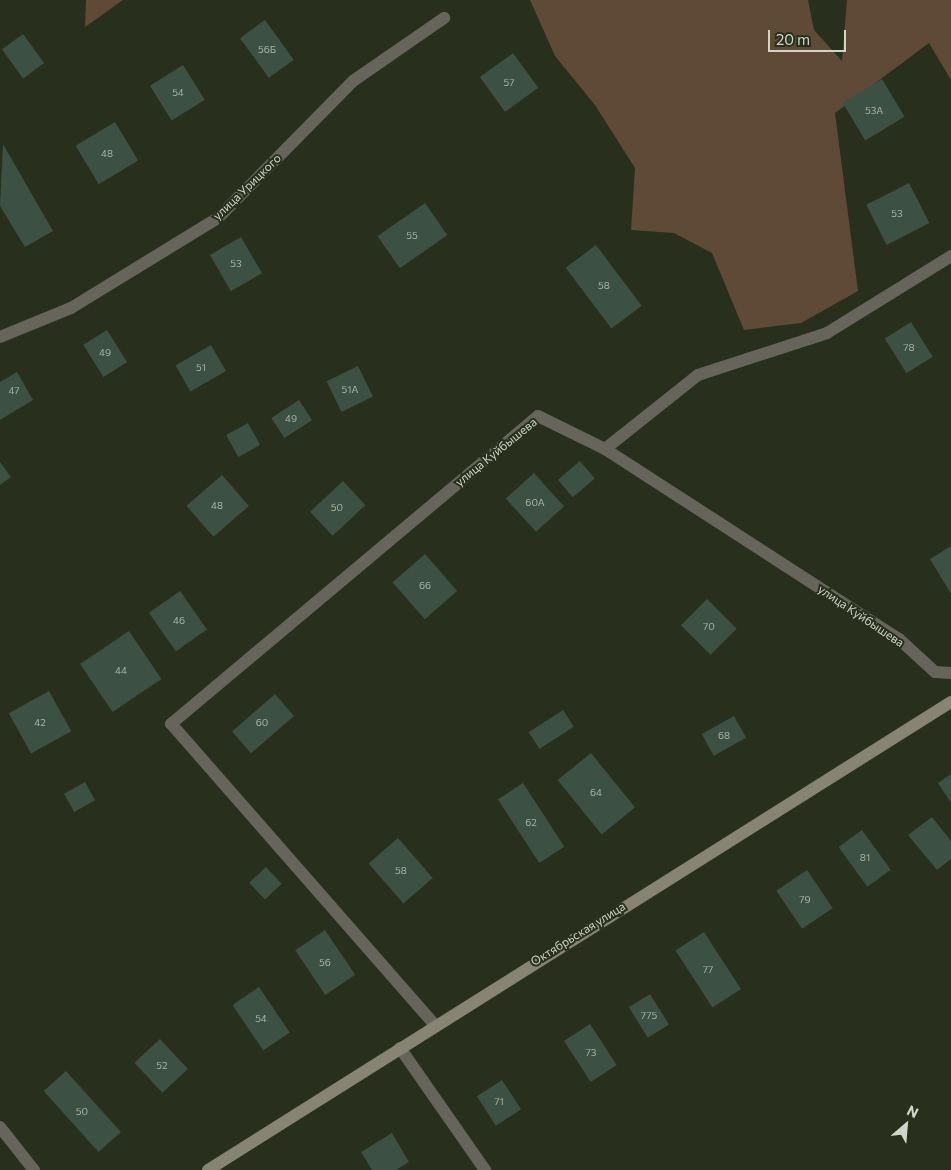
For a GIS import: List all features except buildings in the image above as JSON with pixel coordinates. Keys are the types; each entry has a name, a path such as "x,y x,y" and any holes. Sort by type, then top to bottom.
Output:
{"street":[{"name":"улица Урицкого","path":"0,336 71,308 218,218 353,82 444,18"},
{"path":"605,449 698,375 827,333 951,256"},
{"name":"улица Куйбышева","path":"434,1024 171,724 538,416 605,449 899,639 935,672 951,673"},
{"name":"Октябрьская улица","path":"208,1170 400,1048 434,1024 951,702"},
{"path":"400,1048 485,1170"},
{"path":"0,1127 34,1170"}],"shaded area":[{"path":"86,0 123,0 85,27"},
{"path":"530,0 808,0 814,30 842,61 847,0 951,0 951,80 929,43 835,113 858,291 801,323 744,330 712,253 674,233 631,230 635,168 595,105 555,56"}]}
